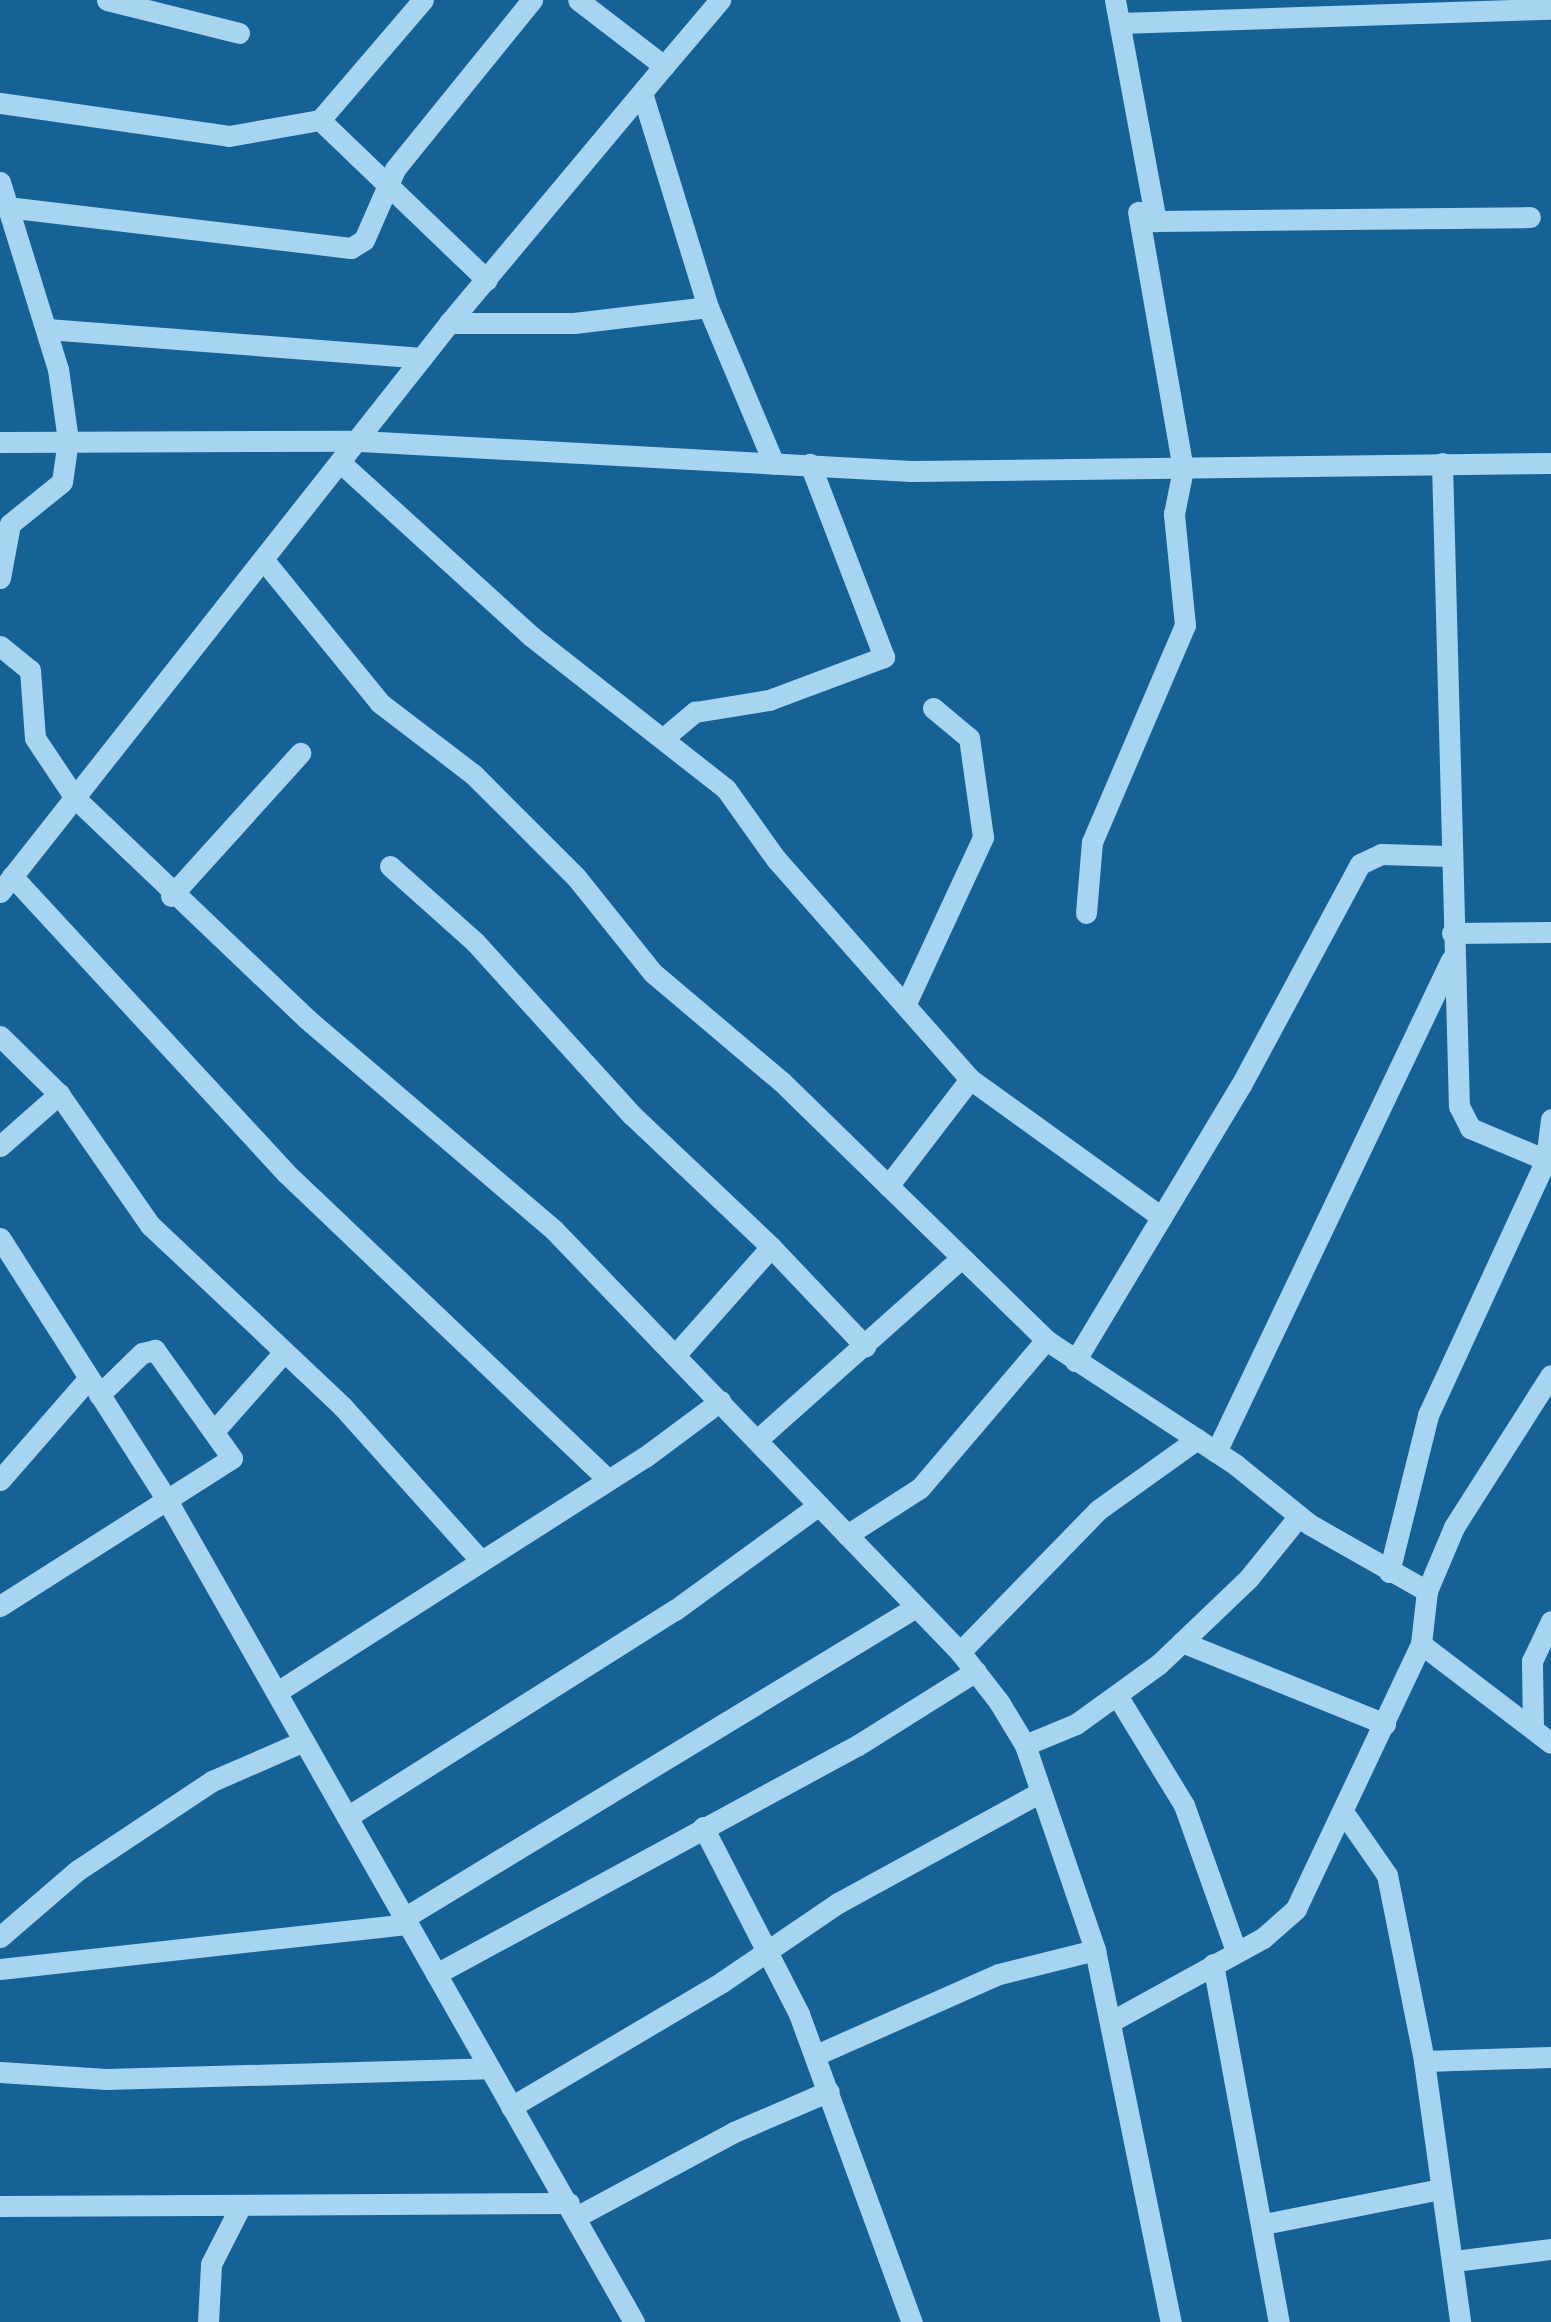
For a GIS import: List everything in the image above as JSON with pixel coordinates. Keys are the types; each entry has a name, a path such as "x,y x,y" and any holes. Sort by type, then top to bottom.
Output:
{"street":[{"path":"107,0 239,33"},
{"path":"0,103 229,136 320,120 423,0"},
{"path":"7,207 351,248 364,240 384,187 532,0"},
{"path":"578,0 664,66"},
{"path":"608,1480 286,1173 6,884 266,563 449,322 720,0"},
{"path":"1530,217 1156,221 1118,11 1551,9"},
{"path":"643,96 708,307 774,464"},
{"path":"320,120 384,187 487,280"},
{"path":"0,182 47,329 68,440 62,482 10,524 0,578"},
{"path":"1086,913 1092,842 1185,626 1174,514 1184,469 1138,212"},
{"path":"449,322 574,323 708,307"},
{"path":"47,329 422,358"},
{"path":"0,442 359,441 774,464 1184,469 1551,463"},
{"path":"1442,463 1452,958 1464,1121 1549,1161"},
{"path":"342,464 531,636 666,736 726,789 776,859 908,1001 970,1079 1161,1216"},
{"path":"666,736 695,712 769,700 884,657 810,464"},
{"path":"266,563 380,703 473,773 576,877 653,974 782,1082 1046,1340 1207,1446 1299,1516 1427,1591"},
{"path":"0,646 30,670 35,738 75,798 171,896 554,1230 976,1671 1024,1745 1095,1950 1172,2322"},
{"path":"908,1001 983,837 969,738 933,708"},
{"path":"171,896 300,753"},
{"path":"1075,1361 1360,864 1381,854 1449,856"},
{"path":"390,866 866,1346"},
{"path":"1452,933 1551,932"},
{"path":"960,1652 1098,1510 1207,1446 1452,958"},
{"path":"0,1036 59,1094 150,1225 284,1352 480,1560"},
{"path":"888,1186 970,1079"},
{"path":"0,1146 59,1094"},
{"path":"1389,1572 1427,1415 1549,1161 1551,1119"},
{"path":"0,1238 9,1273 94,1387 168,1502 634,2322"},
{"path":"676,1354 771,1247"},
{"path":"757,1439 960,1259"},
{"path":"848,1535 920,1488 1046,1340"},
{"path":"0,1480 94,1387 151,1348 232,1459 0,1606"},
{"path":"215,1430 284,1352"},
{"path":"1112,2020 1237,1951 1296,1909 1346,1816 1421,1644 1427,1591 1454,1528 1540,1414 1551,1375"},
{"path":"277,1692 608,1480 720,1400"},
{"path":"347,1817 675,1610 819,1505"},
{"path":"1024,1745 1118,1697 1182,1642 1299,1516"},
{"path":"0,1969 406,1921 916,1607"},
{"path":"1533,1728 1532,1661 1551,1621"},
{"path":"1182,1642 1385,1724"},
{"path":"1421,1644 1551,1743"},
{"path":"436,1974 976,1671"},
{"path":"1118,1697 1184,1805 1237,1951"},
{"path":"0,1937 78,1870 212,1781 304,1741"},
{"path":"511,2107 838,1903 1039,1793"},
{"path":"1346,1816 1387,1876 1424,2061 1460,2322"},
{"path":"703,1827 771,1949 816,2055 912,2322"},
{"path":"816,2055 1000,1974 1095,1950"},
{"path":"1213,1964 1279,2322"},
{"path":"1424,2061 1551,2057"},
{"path":"0,2072 106,2079 489,2068"},
{"path":"0,2206 573,2210 829,2091"},
{"path":"1264,2224 1441,2188"},
{"path":"208,2322 211,2264 238,2210"},
{"path":"1454,2261 1551,2249"}]}
